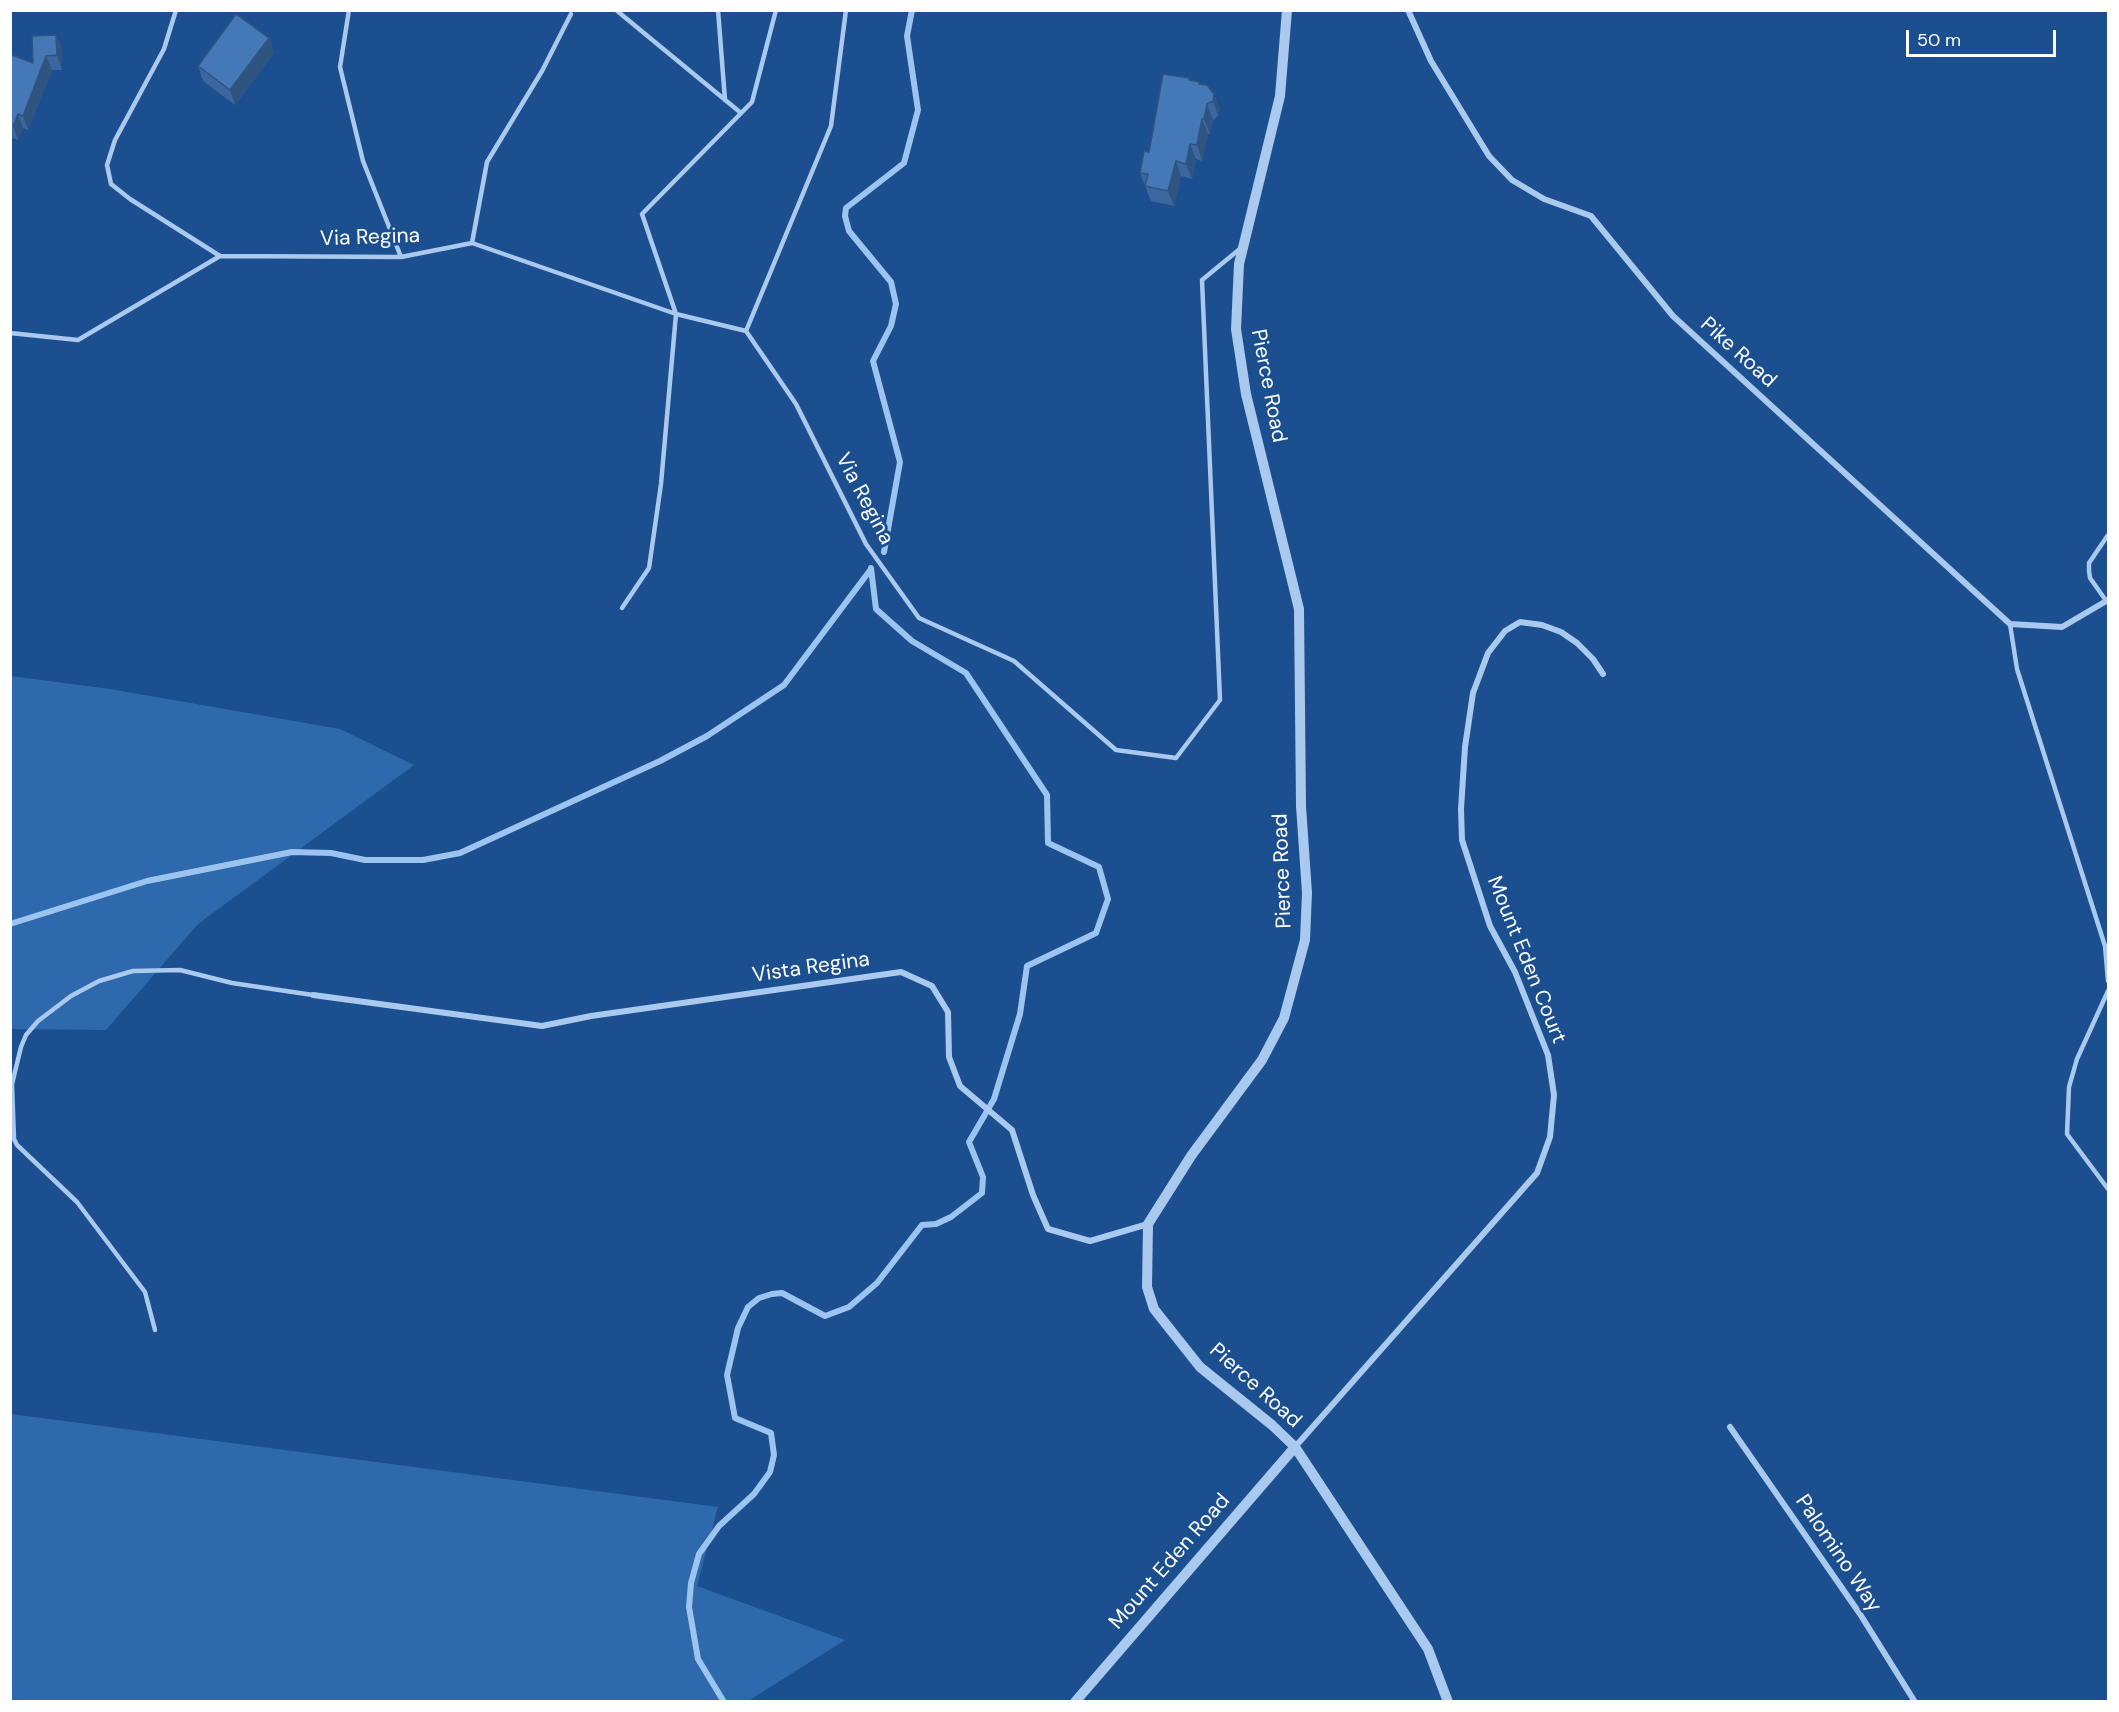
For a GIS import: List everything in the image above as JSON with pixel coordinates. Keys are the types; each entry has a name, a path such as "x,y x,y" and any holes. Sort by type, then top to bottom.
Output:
{"street":[{"name":"Pierce Road","path":"1287,10 1280,96 1239,264 1236,329 1246,394 1299,609 1301,806 1307,893 1305,940 1284,1018 1262,1060 1191,1156 1148,1224 1147,1287 1154,1309 1200,1366 1272,1425 1295,1447 1428,1649 1448,1701"},
{"name":"Pike Road","path":"1408,10 1431,61 1489,156 1512,180 1544,199 1591,216 1673,316 2010,624"},
{"path":"2010,624 2062,627 2108,601"},
{"name":"Mount Eden Court","path":"1295,1447 1537,1173 1550,1137 1554,1095 1548,1054 1515,972 1490,926 1461,840 1465,747 1473,693 1488,653 1505,632 1520,622 1542,624 1561,633 1577,643 1604,674"},
{"name":"Vista Regina","path":"313,995 542,1026 591,1016 901,972 932,987 948,1012 950,1057 960,1086 1012,1130 1033,1195 1048,1229 1090,1241 1148,1224"},
{"name":"Palomino Way","path":"1730,1427 1860,1614 1915,1701"},
{"name":"Mount Eden Road","path":"1075,1701 1295,1447"}],"lane":[{"path":"10,333 78,340 220,256 130,199 111,184 107,165 115,140 164,50 176,10"},
{"path":"349,10 340,67 363,161 401,257"},
{"path":"615,10 741,113"},
{"path":"718,10 725,100"},
{"path":"622,608 649,568 661,484 676,314 642,214 752,102 776,10"},
{"path":"571,14 542,71 487,162 471,243 676,314 746,331 831,126 846,10"},
{"name":"Via Regina","path":"220,256 401,257 471,243"},
{"name":"Via Regina","path":"746,331 796,404 866,544 919,618 1014,661 1116,750 1176,758 1220,700 1202,279 1243,247"},
{"path":"2108,601 2090,578 2089,571 2090,563 2109,535"},
{"path":"2010,624 2017,669 2105,945 2109,981"},
{"path":"155,1330 144,1292 77,1202 17,1145 14,1139 12,1084 26,1035 38,1021 71,996 99,981 133,971 180,970 232,983 313,995"},
{"path":"2109,991 2077,1059 2069,1087 2067,1124 2067,1134 2109,1190"}],"shaded area":[{"path":"11,676 110,689 340,729 414,765 198,924 106,1030 11,1029"},
{"path":"11,1414 718,1507 697,1586 845,1640 748,1701 11,1701"}],"building":[{"path":"236,14 269,38 230,90 198,66"},
{"path":"56,35 57,55 46,56 23,116 18,114 13,126 10,125 10,59 12,55 33,63 32,36"},
{"path":"1163,74 1189,78 1199,84 1207,85 1214,94 1213,101 1207,104 1204,119 1202,119 1197,145 1190,144 1186,164 1176,161 1168,191 1145,186 1148,174 1140,173 1144,151 1149,152"}],"waterway":[{"path":"884,552 900,462 873,361 891,326 896,304 891,282 849,231 845,216 846,208 904,163 918,110 907,36 912,10"},
{"path":"724,1702 698,1659 689,1607 691,1583 699,1554 719,1526 754,1494 770,1472 774,1455 771,1433 735,1418 727,1375 738,1328 748,1307 759,1298 782,1293 825,1316 849,1307 877,1283 922,1225 936,1224 951,1217 982,1193 983,1177 969,1142 994,1099 1020,1014 1027,966 1096,933 1108,899 1099,867 1048,843 1047,795 966,673 912,641 876,609 871,568"},
{"path":"10,924 147,881 292,852 331,853 365,860 423,860 460,853 660,761 707,736 784,685 871,569"}]}
